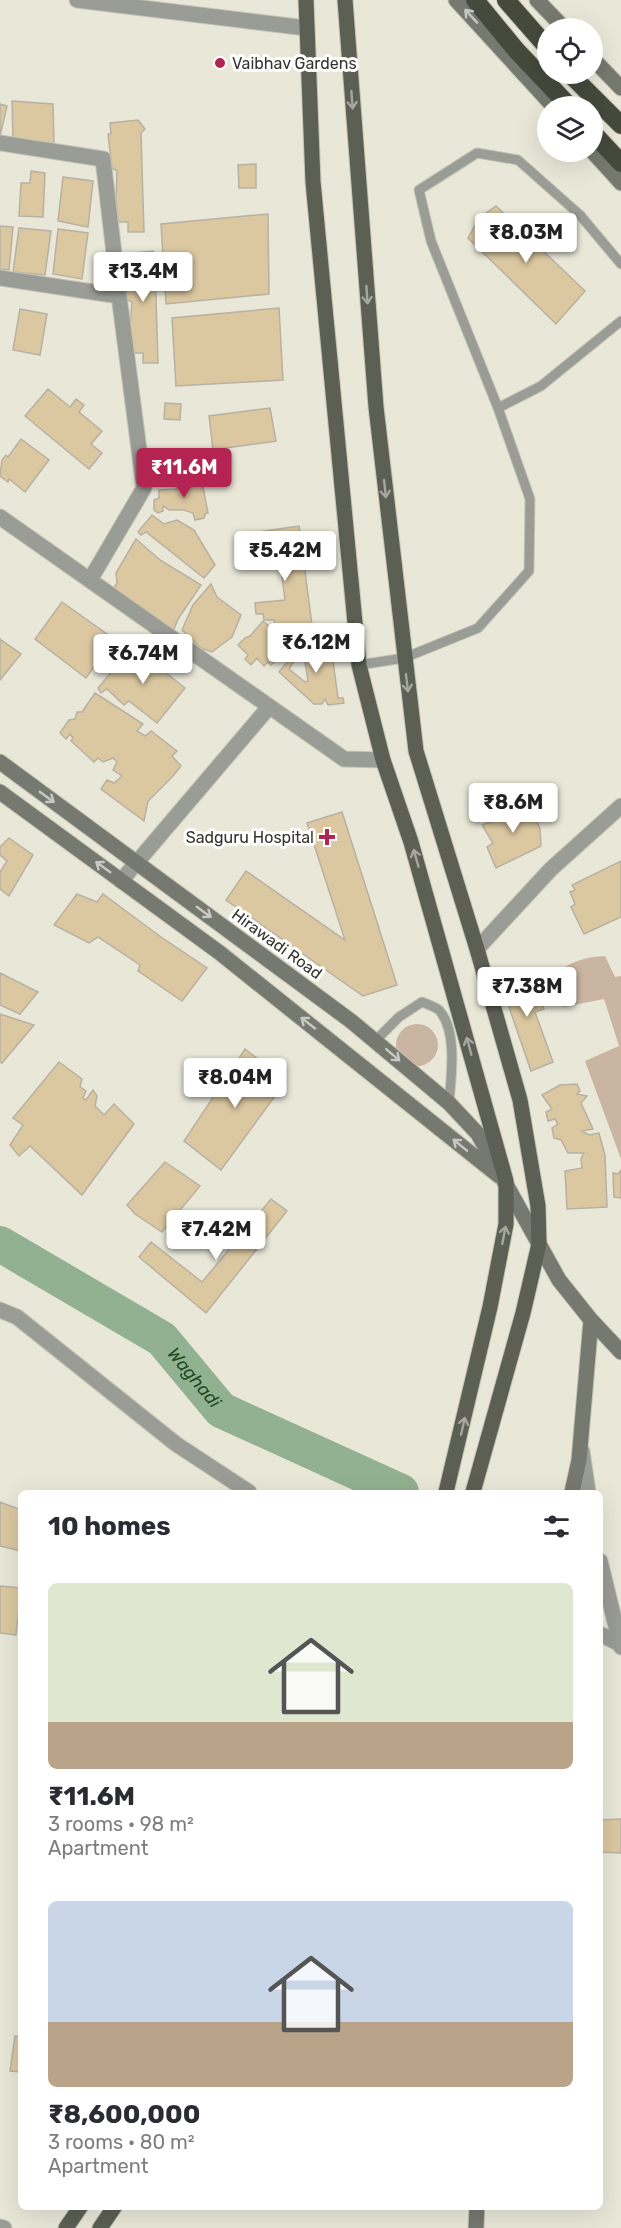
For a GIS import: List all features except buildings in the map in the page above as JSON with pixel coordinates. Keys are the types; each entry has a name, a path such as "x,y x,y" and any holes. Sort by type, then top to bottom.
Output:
{"highway":[{"path":"475,0 516,50 560,96"},
{"path":"506,0 537,35"},
{"path":"580,84 621,125"},
{"path":"603,144 621,163"}],"main road":[{"path":"306,0 313,182 359,664 383,760 411,842 506,1181 506,1224 490,1307 448,1488"},
{"path":"345,0 376,407 416,751 477,949 520,1100 538,1206 539,1244 523,1313 473,1490"},
{"path":"66,2228 78,2210"},
{"path":"100,2228 112,2210"}],"street":[{"path":"77,0 306,28"},
{"path":"456,0 544,96"},
{"path":"537,0 554,18"},
{"path":"603,69 621,88"},
{"path":"0,143 103,159 144,488 90,580"},
{"path":"602,162 621,183"},
{"path":"0,278 119,296"},
{"path":"0,517 344,759 383,760"},
{"path":"122,881 269,707"},
{"name":"Hirawadi Road","path":"0,762 376,1040 449,1103 478,1134 559,1280 591,1320 621,1352"},
{"path":"0,792 229,960 506,1181"},
{"path":"477,949 552,869 621,806"},
{"path":"0,1310 17,1317 176,1444 246,1490"},
{"path":"572,1490 579,1460 591,1320"},
{"path":"580,1441 588,1490"},
{"path":"603,1574 619,1640"},
{"path":"603,1635 619,1640"},
{"path":"476,2228 477,2210"}],"lane":[{"path":"359,664 404,658 478,628 529,571 530,499 498,408 431,241 419,190 477,153 518,159 580,215 621,264"},
{"path":"498,408 541,386 621,321"},
{"path":"376,1040 399,1017 422,1002 438,1009 448,1028 452,1057 449,1103"}],"shaded area":[{"path":"605,956 615,977 621,976 621,1159 585,1061 619,1046 604,999 563,1007 552,977 577,961"},
{"path":"417,1024 432,1030 438,1045 432,1060 417,1066 402,1060 396,1045 402,1030"}],"waterway":[{"name":"Waghadi","path":"0,1244 162,1339 221,1410 397,1490"}],"place":[{"name":"Vaibhav Gardens","path":"220,63"},
{"name":"Sadguru Hospital","path":"327,837"}]}
